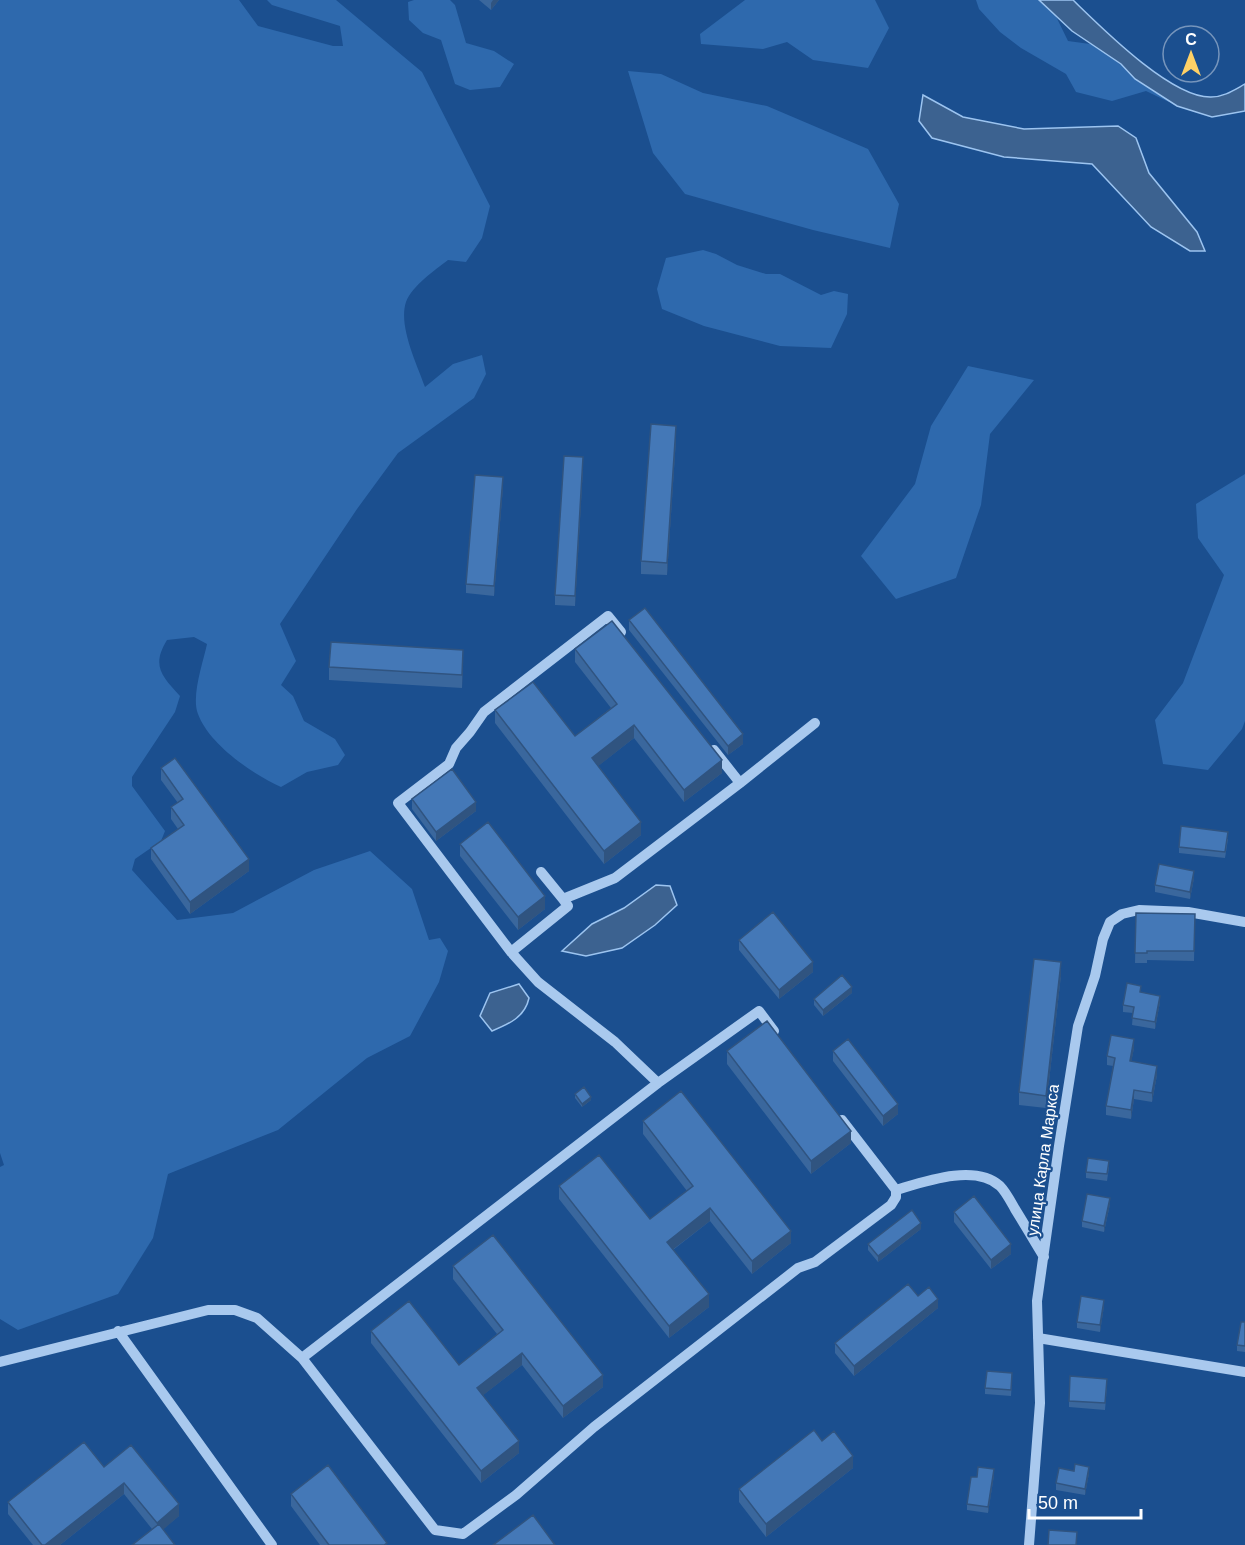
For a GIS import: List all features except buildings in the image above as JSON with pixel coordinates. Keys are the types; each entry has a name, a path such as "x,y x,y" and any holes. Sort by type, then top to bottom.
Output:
{"street":[{"path":"630,644 608,616 484,711 456,748 449,764 398,803 511,952 538,982 615,1042 658,1083"},
{"path":"563,899 615,878 815,723"},
{"path":"711,746 740,783"},
{"path":"511,952 568,906 541,872"},
{"name":"улица Карла Маркса","path":"1029,1545 1040,1403 1037,1301 1078,1026 1095,976 1103,939 1110,922 1122,914 1139,910 1188,912 1245,922"},
{"path":"302,1358 658,1083 759,1011 780,1039"},
{"path":"0,1362 208,1310 235,1310 257,1318 302,1358 435,1530 463,1534 516,1495 594,1428 798,1268 815,1262 891,1205 896,1197 896,1190 838,1114"},
{"path":"896,1190 944,1177 972,1176 988,1179 1000,1186 1044,1257"},
{"path":"118,1332 272,1545"},
{"path":"1038,1338 1245,1372"}],"shaded area":[{"path":"0,0 239,0 258,26 333,46 343,46 340,26 272,5 267,0 336,0 422,72 490,206 482,238 466,262 448,260 431,273 409,296 404,312 406,333 425,387 453,364 482,355 486,374 474,398 398,453 357,509 280,624 296,661 281,685 293,696 304,721 335,739 345,755 338,765 307,772 281,787 233,757 212,736 198,714 197,689 207,644 194,637 167,640 162,649 159,664 161,670 180,696 175,712 132,777 132,786 165,831 161,841 135,859 132,870 177,920 233,913 314,870 370,851 412,889 429,940 440,938 448,951 439,982 410,1036 367,1058 278,1130 168,1174 153,1238 118,1294 18,1330 0,1319 0,1167 4,1165 0,1153"},
{"path":"450,0 455,5 466,43 494,51 514,64 500,87 470,90 455,84 441,40 423,33 409,20 408,2"},
{"path":"745,0 875,0 889,28 868,68 813,60 787,42 763,49 701,44 700,34"},
{"path":"976,0 1048,0 1068,41 1117,50 1188,102 1169,102 1146,91 1112,101 1076,92 1066,74 1021,48 1000,32 979,9"},
{"path":"1039,0 1073,0 1101,27 1161,77 1161,84 1173,84 1195,94 1211,97 1229,93 1245,84 1245,111 1212,117 1177,106 1135,79 1121,64 1072,31"},
{"path":"628,71 661,74 703,93 767,106 868,149 899,204 890,248 813,230 685,194 653,153"},
{"path":"923,95 963,117 1024,129 1118,126 1136,138 1149,173 1197,232 1205,251 1190,251 1151,227 1092,164 1004,157 932,138 919,121"},
{"path":"703,250 737,265 766,274 780,274 821,295 834,291 848,294 847,314 831,348 780,346 704,326 662,309 657,289 666,258"},
{"path":"968,366 1034,380 990,434 981,505 956,578 896,599 861,556 915,484 931,426"},
{"path":"1245,474 1245,721 1242,729 1208,770 1163,764 1155,720 1183,683 1224,575 1198,538 1196,504"},
{"path":"656,885 670,886 677,905 655,925 622,948 586,956 562,951 592,924 624,908"},
{"path":"519,984 529,998 527,1005 520,1015 492,1031 480,1016 490,993"}]}
